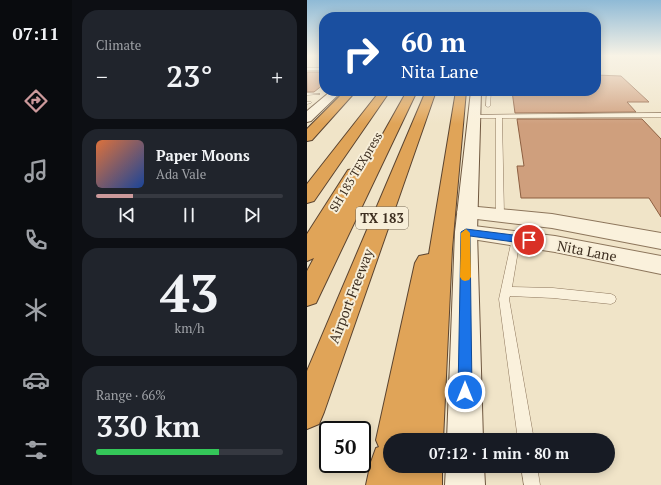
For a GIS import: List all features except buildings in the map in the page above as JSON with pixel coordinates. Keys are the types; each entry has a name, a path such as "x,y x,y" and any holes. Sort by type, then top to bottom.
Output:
{"highway":[{"path":"307,137 346,96"},
{"path":"307,197 381,96"},
{"name":"SH 183 TEXpress","path":"307,252 401,96"},
{"name":"SH 183 TEXpress","path":"307,295 409,96"},
{"name":"Airport Freeway","path":"307,412 429,96"},
{"path":"465,96 474,108"},
{"path":"395,433 428,257 474,108"},
{"path":"426,433 441,249 474,108"},
{"path":"386,485 388,473"},
{"path":"422,485 423,473"}],"main road":[{"path":"308,110 329,96"},
{"path":"465,433 467,222 474,108"},
{"name":"Nita Lane","path":"467,222 500,215 552,222 661,241"},
{"name":"Nita Lane","path":"467,222 516,239 555,244 661,265"},
{"path":"465,473 465,485"}],"lane":[{"path":"307,94 318,94"},
{"path":"485,96 474,108 499,116 656,117"},
{"path":"499,116 500,215"},
{"path":"516,239 504,299 525,433"},
{"path":"505,291 553,293 611,299"},
{"path":"530,473 532,485"}],"slow traffic":[{"path":"465,277 466,233"}],"route":[{"path":"465,392 466,232 529,240"}]}
